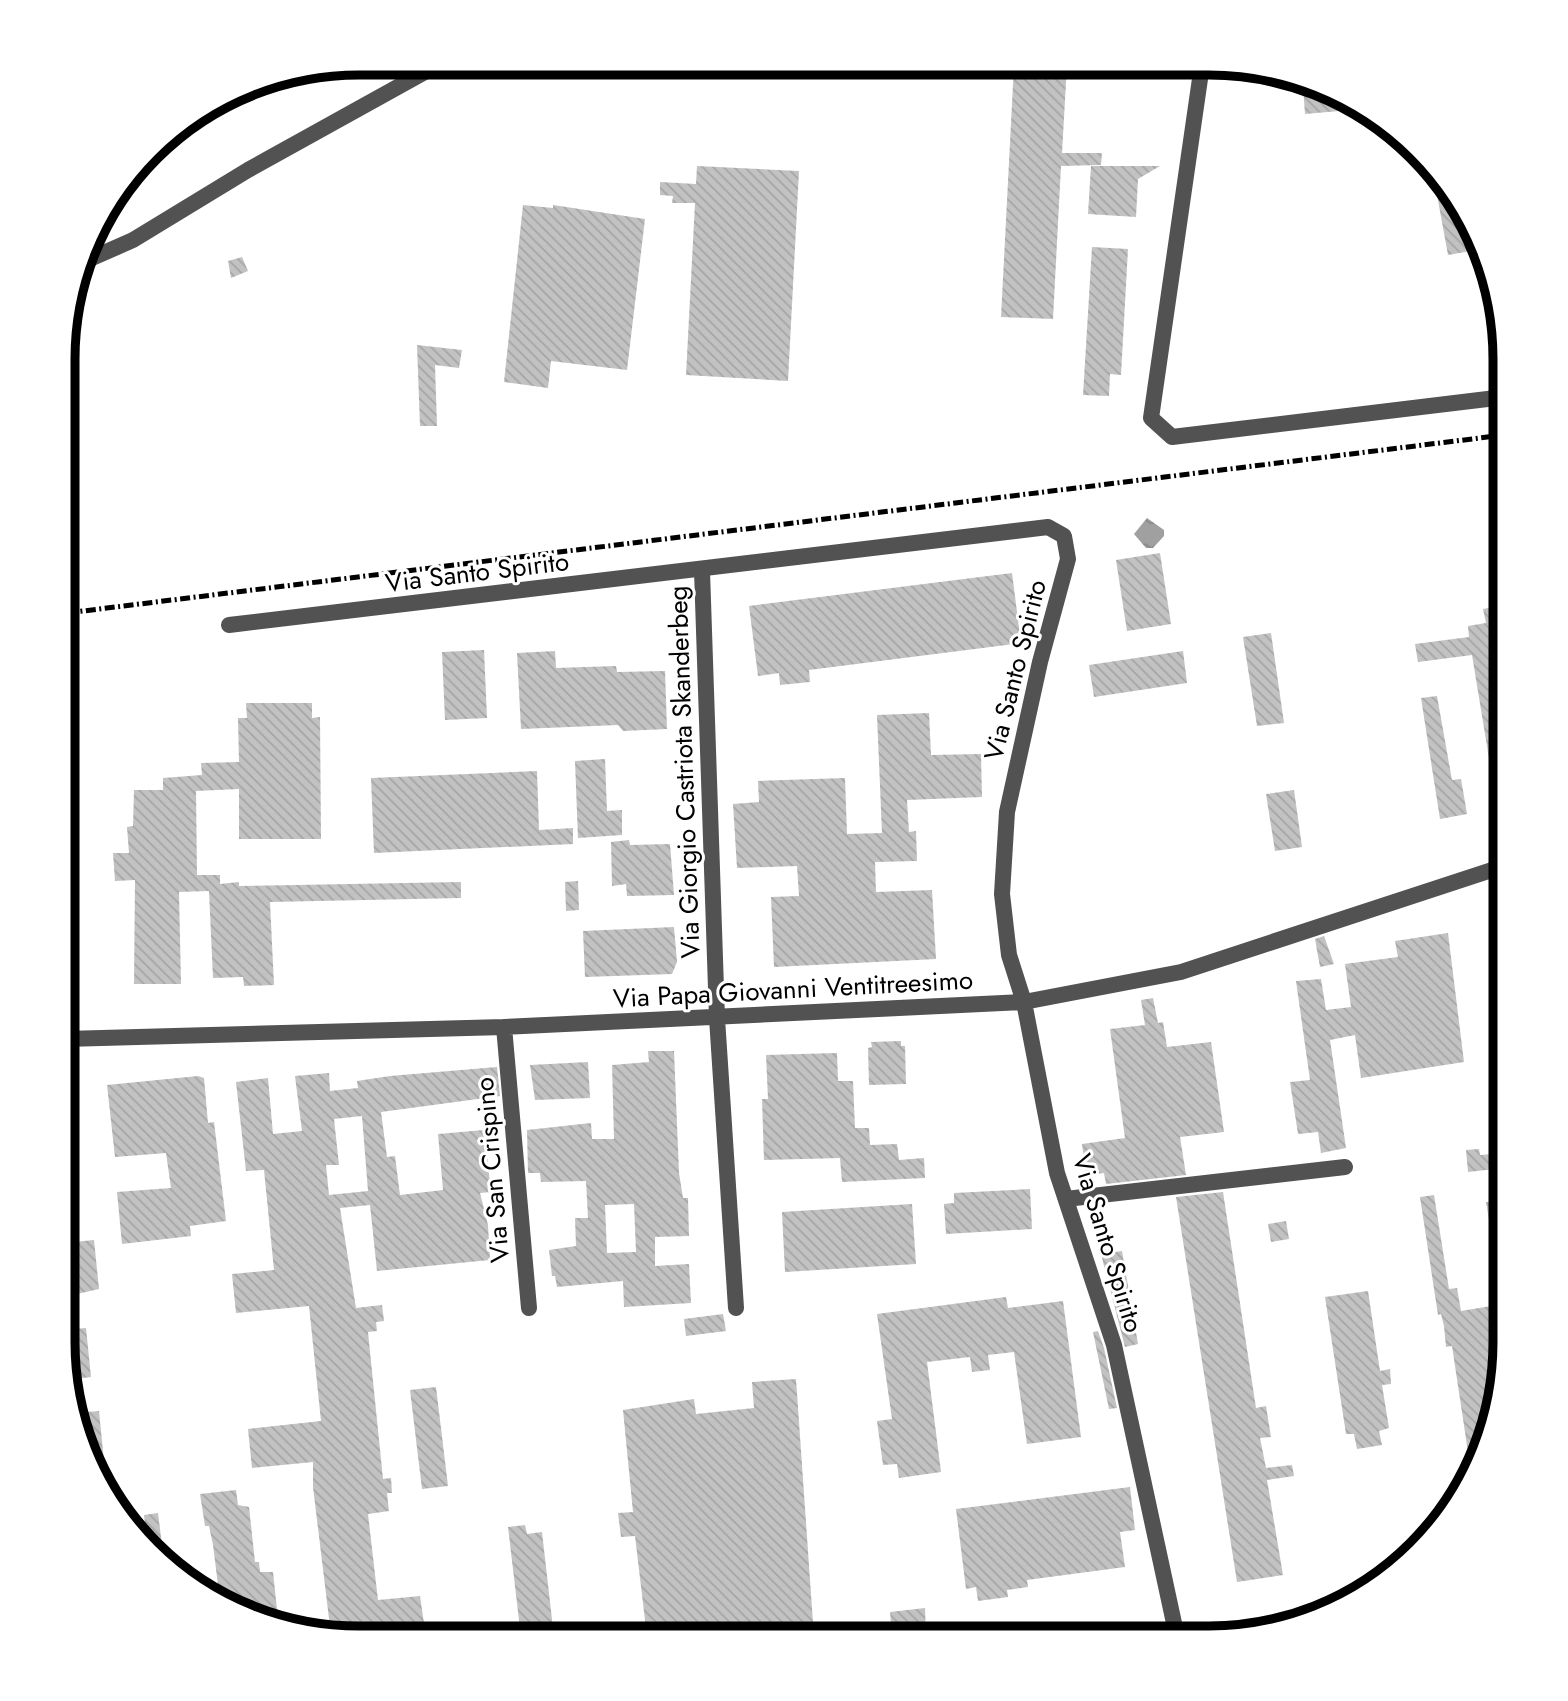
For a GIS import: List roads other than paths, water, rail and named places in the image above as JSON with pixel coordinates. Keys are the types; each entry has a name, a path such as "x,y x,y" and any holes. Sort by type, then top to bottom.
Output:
{"street":[{"path":"94,257 133,240 248,170 419,75"},
{"path":"1201,75 1151,418 1172,437 1493,398"},
{"name":"Via Santo Spirito","path":"229,625 1048,527 1064,536 1068,559 1040,662 1007,813 1002,894 1010,954 1024,1002 1058,1173 1114,1345 1175,1626"},
{"name":"Via Giorgio Castriota Skanderbeg","path":"702,570 717,1018 736,1308"},
{"name":"Via Papa Giovanni Ventitreesimo","path":"75,1039 504,1027 1024,1002 1181,972 1493,870"},
{"name":"Via San Crispino","path":"504,1027 529,1308"},
{"path":"1066,1199 1345,1167"}],"water":[{"path":"1147,518 1164,530 1164,536 1153,548 1146,548 1134,534"}],"railway":[{"path":"75,612 1493,436"}]}
